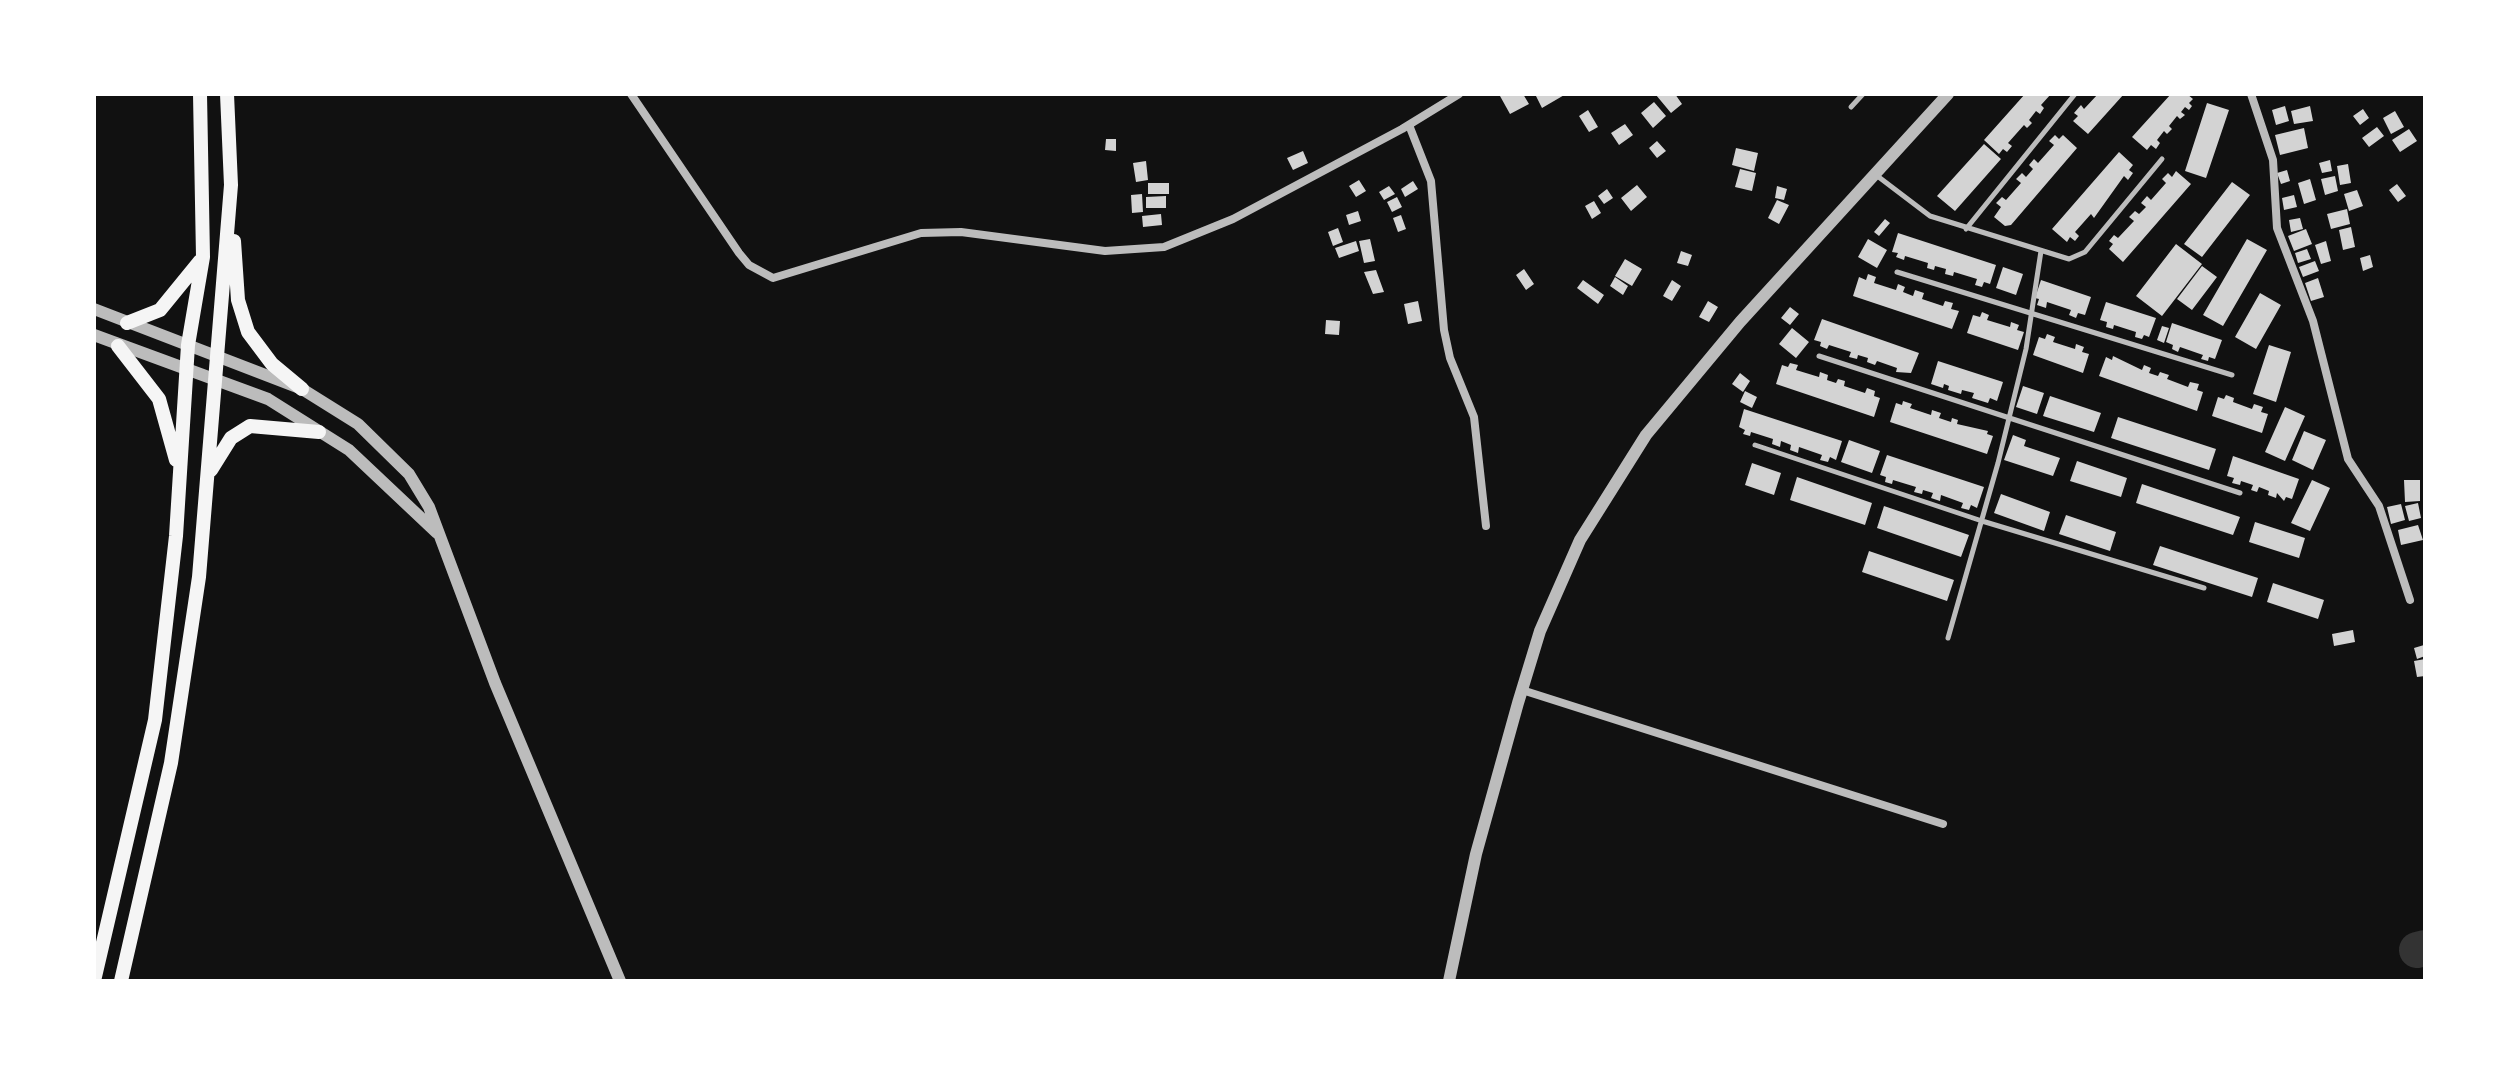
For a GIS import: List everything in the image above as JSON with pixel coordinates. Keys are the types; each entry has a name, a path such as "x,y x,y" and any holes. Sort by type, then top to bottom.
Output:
{"main road":[{"path":"94,981 155,720 188,345 203,257 200,94"},
{"path":"227,94 240,314 257,347 302,389"},
{"path":"121,981 171,763 199,577 231,185"},
{"path":"127,323 160,310 184,285 203,257"},
{"path":"118,346 159,399 179,472"},
{"path":"209,473 240,429 260,424 319,432"}],"street":[{"path":"631,94 739,253 749,265 773,278 785,277 921,233 961,232 1105,251 1164,247 1233,219 1409,125 1459,94"},
{"path":"1449,981 1465,901 1540,631 1566,568 1604,497 1646,435 1740,322 1948,94"},
{"path":"2251,94 2273,160 2277,228 2313,321 2348,459 2379,506 2410,600"},
{"path":"1409,125 1431,181 1444,330 1450,358 1474,417 1486,526"},
{"path":"94,309 302,389 358,424 383,445 422,496 495,683 620,981"},
{"path":"94,335 268,399 349,450 439,535"},
{"path":"1522,690 1943,824"}],"lane":[{"path":"1851,107 1863,94"},
{"path":"1966,229 2075,94"},
{"path":"1875,174 1922,212 1966,229 2077,258 2162,159"},
{"path":"1948,638 2026,349 2041,251"},
{"path":"1897,272 2232,375"},
{"path":"1819,356 2240,493"},
{"path":"1755,445 1982,521 2204,588"}],"building":[{"path":"1523,94 1529,104 1510,114 1500,96"},
{"path":"1535,94 1566,94 1542,108"},
{"path":"1675,94 1682,104 1671,113 1656,95"},
{"path":"2025,94 2051,94 2041,105 2044,108 2040,114 2036,111 2029,120 2032,123 2027,128 2024,125 2008,143 2012,146 2007,152 2003,149 1999,154 1984,140"},
{"path":"2098,94 2124,94 2088,134 2073,121 2078,116 2074,113 2081,105 2084,109"},
{"path":"2171,94 2187,94 2193,99 2189,103 2192,106 2189,110 2185,107 2181,112 2185,115 2180,119 2177,116 2167,134 2164,131 2157,140 2160,143 2156,149 2151,145 2147,150 2132,137"},
{"path":"1654,102 1666,116 1653,128 1641,113"},
{"path":"2207,103 2229,110 2206,178 2185,171"},
{"path":"2285,106 2289,121 2276,125 2272,110"},
{"path":"2310,106 2313,121 2294,124 2291,111"},
{"path":"2363,109 2369,118 2360,125 2353,116"},
{"path":"1588,110 1598,127 1589,132 1579,116"},
{"path":"2395,111 2404,127 2391,134 2383,118"},
{"path":"1625,124 1633,135 1619,145 1611,133"},
{"path":"2377,127 2384,136 2369,147 2362,138"},
{"path":"2304,128 2308,148 2280,155 2275,135"},
{"path":"2409,129 2417,141 2400,152 2392,140"},
{"path":"2055,135 2059,139 2063,135 2077,148 2011,225 2005,226 1994,217 2001,207 1996,203 2002,197 2006,200 2021,183 2016,179 2022,173 2026,177 2033,169 2029,165 2034,159 2038,163 2054,145 2049,141"},
{"path":"1106,139 1116,139 1116,151 1105,150"},
{"path":"1657,141 1666,151 1657,158 1649,148"},
{"path":"1984,144 2001,159 1955,211 1937,196"},
{"path":"1736,148 1758,153 1754,171 1732,165"},
{"path":"1303,151 1308,163 1293,170 1287,158"},
{"path":"2119,152 2133,165 2129,170 2133,173 2128,180 2124,176 2094,218 2091,214 2075,232 2079,236 2075,241 2070,237 2067,242 2052,229"},
{"path":"2330,160 2332,171 2322,173 2319,163"},
{"path":"1146,161 1148,180 1136,182 1133,163"},
{"path":"2348,164 2351,183 2340,185 2337,166"},
{"path":"1740,169 1756,173 1752,191 1735,187"},
{"path":"2287,170 2290,181 2281,184 2277,173"},
{"path":"2176,171 2191,184 2123,262 2109,249 2113,244 2109,241 2114,235 2118,238 2134,221 2129,217 2135,211 2139,214 2146,207 2141,203 2147,196 2151,200 2166,183 2162,179 2168,173 2172,177"},
{"path":"2335,176 2338,191 2325,195 2321,179"},
{"path":"2310,179 2316,200 2304,204 2298,183"},
{"path":"1359,180 1366,191 1356,197 1349,186"},
{"path":"1413,181 1418,189 1405,197 1401,189"},
{"path":"2232,182 2250,195 2202,257 2184,244"},
{"path":"1148,183 1169,183 1169,194 1148,194"},
{"path":"2397,184 2406,196 2398,202 2389,190"},
{"path":"1637,185 1647,197 1631,211 1621,198"},
{"path":"1389,186 1395,194 1384,200 1379,192"},
{"path":"1777,186 1787,189 1784,200 1775,198"},
{"path":"1607,189 1613,198 1604,204 1598,196"},
{"path":"2357,190 2363,206 2349,211 2344,194"},
{"path":"1142,194 1143,212 1132,213 1131,195"},
{"path":"2294,195 2297,207 2284,210 2282,198"},
{"path":"1166,196 1166,208 1146,208 1146,197"},
{"path":"1397,197 1402,207 1392,212 1387,202"},
{"path":"1777,200 1789,205 1779,224 1768,218"},
{"path":"1594,201 1601,213 1592,219 1585,206"},
{"path":"2347,209 2350,224 2331,229 2327,214"},
{"path":"1358,211 1361,221 1349,225 1346,215"},
{"path":"1161,214 1162,225 1143,227 1142,216"},
{"path":"1401,215 1406,229 1398,232 1393,218"},
{"path":"2300,218 2303,229 2291,232 2289,220"},
{"path":"1885,219 1890,223 1879,236 1874,232"},
{"path":"2351,227 2355,247 2343,250 2339,230"},
{"path":"1338,228 1343,242 1333,246 1328,232"},
{"path":"2306,229 2312,244 2294,251 2288,236"},
{"path":"1898,233 1996,265 1990,284 1984,282 1982,287 1975,285 1977,279 1954,272 1953,276 1945,274 1946,269 1935,266 1934,270 1927,268 1928,263 1905,256 1904,260 1896,257 1898,253 1892,252"},
{"path":"1370,239 1375,261 1364,263 1359,241"},
{"path":"1868,239 1887,250 1877,268 1858,257"},
{"path":"2247,239 2267,250 2223,326 2203,315"},
{"path":"1356,241 1359,251 1339,258 1335,248"},
{"path":"2326,241 2331,261 2321,264 2315,245"},
{"path":"2176,244 2202,264 2162,316 2136,296"},
{"path":"2307,249 2311,259 2298,263 2295,253"},
{"path":"1681,251 1692,255 1688,266 1677,263"},
{"path":"2370,255 2373,267 2363,271 2360,258"},
{"path":"1625,259 1642,269 1632,286 1615,276"},
{"path":"2315,261 2319,271 2303,277 2299,267"},
{"path":"2202,266 2217,277 2192,310 2177,299"},
{"path":"2003,267 2023,274 2016,295 1996,288"},
{"path":"1524,269 1534,284 1526,290 1516,275"},
{"path":"1376,270 1384,292 1373,294 1364,272"},
{"path":"1868,274 1876,277 1874,283 1896,290 1898,284 1905,287 1903,292 1913,296 1915,290 1924,293 1922,299 1943,306 1945,301 1953,303 1951,309 1959,311 1952,329 1853,296 1859,277 1866,280"},
{"path":"1615,277 1628,286 1623,295 1610,286"},
{"path":"2318,278 2324,297 2311,301 2305,283"},
{"path":"1583,280 1604,295 1598,304 1577,288"},
{"path":"1672,280 1681,286 1672,301 1663,296"},
{"path":"2041,280 2091,297 2085,315 2078,313 2076,318 2069,315 2071,310 2047,302 2046,308 2037,305 2039,299 2035,298"},
{"path":"2260,293 2281,305 2256,349 2235,337"},
{"path":"1418,301 1422,321 1408,324 1404,304"},
{"path":"1708,301 1718,307 1709,322 1699,317"},
{"path":"2106,302 2156,318 2149,337 2135,337 2136,332 2114,325 2113,329 2106,327 2107,322 2100,320"},
{"path":"1790,307 1799,314 1790,325 1781,318"},
{"path":"1982,312 1989,315 1987,320 2010,327 2011,322 2019,325 2017,330 2024,332 2018,350 1967,333 1973,315 1980,317"},
{"path":"1822,319 1919,353 1911,373 1896,372 1897,368 1877,361 1875,365 1867,362 1868,358 1858,355 1857,359 1849,357 1851,352 1829,345 1827,349 1820,346 1821,342 1814,340"},
{"path":"1326,320 1340,321 1339,335 1325,334"},
{"path":"2172,323 2222,340 2215,359 2201,359 2203,355 2180,347 2178,352 2172,349 2173,345 2166,342"},
{"path":"2162,326 2169,328 2164,343 2157,340"},
{"path":"1792,328 1809,342 1796,358 1779,344"},
{"path":"2047,334 2055,337 2053,342 2075,349 2076,344 2084,347 2082,352 2089,354 2083,373 2033,355 2039,337 2045,339"},
{"path":"2269,345 2291,352 2276,402 2253,394"},
{"path":"2113,356 2142,370 2144,365 2151,368 2149,373 2169,375 2167,379 2188,387 2190,382 2199,384 2197,390 2203,392 2197,411 2099,376 2106,357 2112,360"},
{"path":"1938,361 2003,382 1997,401 1990,398 1988,403 1972,398 1974,393 1962,390 1961,394 1948,390 1949,386 1944,384 1943,388 1931,384"},
{"path":"1790,363 1798,365 1796,370 1819,377 1820,372 1828,375 1827,380 1836,383 1838,379 1845,381 1844,386 1865,393 1867,388 1875,391 1874,396 1880,398 1874,417 1776,384 1782,365 1788,367"},
{"path":"1740,373 1750,381 1743,392 1732,384"},
{"path":"2023,386 2044,393 2037,414 2016,407"},
{"path":"1745,391 1757,397 1752,408 1740,402"},
{"path":"2226,395 2234,398 2233,402 2252,409 2254,404 2263,407 2261,412 2268,414 2262,433 2212,416 2218,397 2224,399"},
{"path":"2050,396 2101,413 2094,432 2043,416"},
{"path":"1903,401 1912,404 1910,408 1931,415 1932,410 1941,413 1939,418 1951,422 1952,418 1958,420 1957,424 1988,431 1987,434 1993,436 1987,454 1890,422 1896,403 1902,405"},
{"path":"2285,407 2305,416 2285,461 2265,452"},
{"path":"1744,409 1842,441 1836,460 1830,457 1828,462 1820,460 1822,455 1799,447 1798,453 1790,450 1791,445 1781,441 1780,447 1772,444 1773,439 1751,432 1750,436 1743,434 1745,430 1739,427"},
{"path":"2118,417 2216,449 2209,470 2111,438"},
{"path":"2304,431 2326,440 2313,470 2292,460"},
{"path":"2013,435 2026,440 2024,446 2060,458 2053,476 2004,460"},
{"path":"1849,440 1880,451 1872,473 1841,462"},
{"path":"1887,455 1984,487 1977,508 1971,505 1969,510 1961,508 1963,503 1941,495 1940,501 1931,498 1933,493 1923,490 1922,494 1914,492 1916,487 1893,480 1892,484 1885,482 1886,477 1880,475"},
{"path":"2233,456 2299,479 2292,499 2286,497 2284,501 2277,493 2276,498 2259,487 2257,492 2251,490 2253,485 2241,481 2240,485 2232,483 2234,478 2227,476"},
{"path":"2077,461 2127,478 2121,497 2070,481"},
{"path":"1752,463 1781,473 1774,495 1745,485"},
{"path":"1797,477 1872,503 1865,525 1790,500"},
{"path":"2312,480 2330,488 2310,531 2291,523"},
{"path":"2404,480 2420,480 2420,501 2405,502"},
{"path":"2142,484 2240,517 2233,535 2136,503"},
{"path":"2001,494 2050,512 2044,531 1994,513"},
{"path":"2418,503 2421,518 2409,521 2405,506"},
{"path":"2401,504 2405,520 2391,524 2387,507"},
{"path":"1884,506 1969,535 1961,557 1877,528"},
{"path":"2066,515 2116,532 2110,551 2059,534"},
{"path":"2255,522 2305,538 2299,558 2249,542"},
{"path":"2418,525 2423,540 2401,545 2398,530"},
{"path":"2160,546 2258,578 2252,597 2153,565"},
{"path":"1869,551 1954,580 1947,601 1862,572"},
{"path":"2273,583 2324,600 2318,619 2267,602"},
{"path":"2353,630 2355,642 2334,646 2332,634"},
{"path":"2424,645 2425,656 2417,659 2414,648"},
{"path":"2425,659 2425,676 2417,677 2414,661"}],"waterway":[{"path":"2417,950 2425,948"}]}
